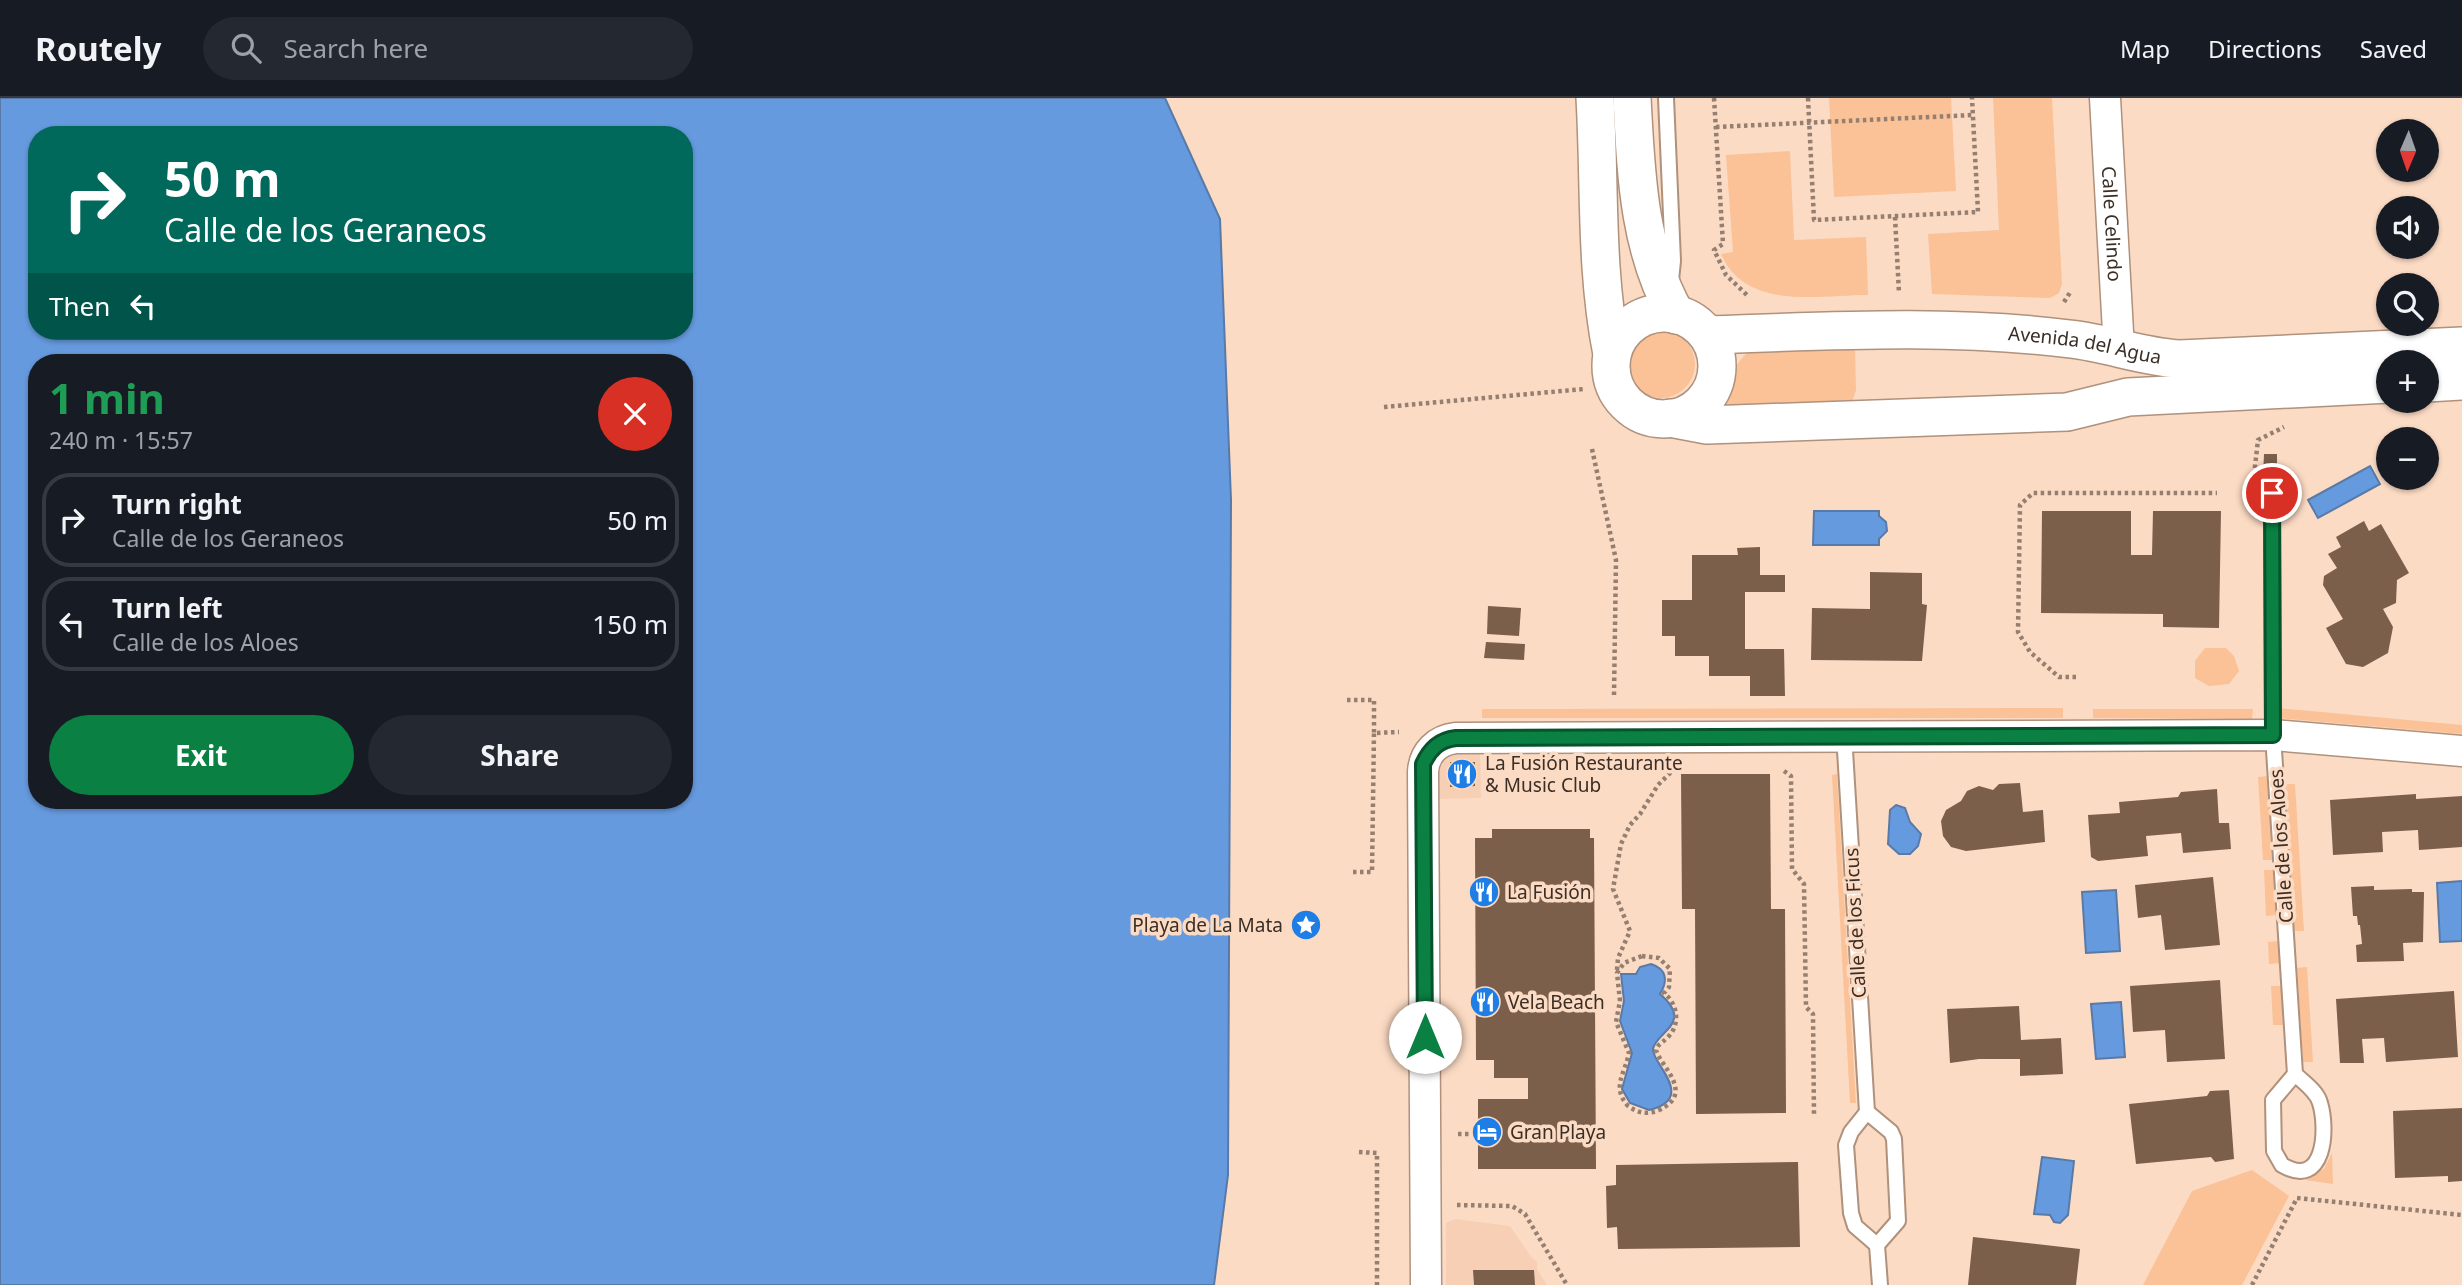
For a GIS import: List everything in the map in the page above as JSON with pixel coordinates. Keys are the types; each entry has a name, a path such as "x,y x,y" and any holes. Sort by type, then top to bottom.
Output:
{"street":[{"path":"1595,98 1602,276 1612,354 1611,370 1615,387 1624,401 1645,415 1670,418 1687,413 1702,403 1712,388 1717,370 1715,352 1708,335 1673,308 1643,228 1635,169 1632,98"},
{"name":"Calle Celindo","path":"2105,98 2119,351"},
{"path":"1612,354 1618,338 1629,326 1673,308"},
{"name":"Avenida del Agua","path":"1708,335 1904,329 2073,339 2148,357 2180,359 2462,346"},
{"path":"2439,382 2462,381"},
{"name":"Avenida del Agua","path":"1670,418 1707,425 2067,412 2128,397 2376,385"},
{"path":"1426,1285 1423,772 1426,757 1433,748 1456,738 1844,734 2273,735 2462,751"}],"lane":[{"path":"1665,98 1673,308"},
{"name":"Calle de los Aloes","path":"2272,493 2273,735 2295,1074"},
{"name":"Calle de los Ficus","path":"1844,734 1867,1112"},
{"path":"2295,1074 2317,1096 2321,1110 2321,1155 2311,1167 2304,1170 2282,1165 2274,1151 2273,1100 2295,1074"},
{"path":"1877,1245 1898,1221 1895,1146 1891,1132 1867,1112 1851,1132 1846,1145 1851,1213 1855,1226 1877,1245 1880,1285"}],"path":[{"path":"1714,98 1724,244 1714,250 1726,275 1751,298"},
{"path":"1808,98 1814,220 1978,212 1972,98"},
{"path":"1716,127 1973,115"},
{"path":"1895,217 1899,304"},
{"path":"2059,306 2071,291"},
{"path":"1384,407 1584,389"},
{"path":"2272,493 2263,491 2253,479 2255,447 2261,437 2282,429 2291,419"},
{"path":"1592,449 1616,560 1614,695"},
{"path":"2076,677 2059,677 2030,652 2018,632 2020,505 2033,493 2217,493"},
{"path":"1347,699 1374,700 1372,872 1353,872"},
{"path":"1374,733 1399,732"},
{"path":"1617,970 1633,958 1642,956 1659,958 1670,969 1669,987 1664,993 1674,1006 1675,1024 1656,1050 1658,1059 1672,1073 1674,1091 1663,1108 1649,1113 1628,1106 1619,1089 1618,1078 1629,1053 1616,1022 1620,1001 1617,970 1618,958 1630,931 1613,889 1621,844 1630,825 1665,776 1682,769"},
{"path":"1770,770 1783,771 1791,776 1792,869 1804,884 1806,1007 1813,1014 1814,1115"},
{"path":"1359,1152 1377,1153 1377,1285"},
{"path":"2252,1285 2297,1198 2462,1215"},
{"path":"1426,1204 1511,1206 1525,1214 1567,1285"}],"shaded area":[{"path":"1829,98 1951,98 1956,191 1834,197"},
{"path":"1993,98 2052,98 2062,284 2059,293 2050,298 1932,294 1928,234 1999,230"},
{"path":"1790,151 1794,240 1866,237 1868,295 1806,297 1765,292 1747,284 1732,272 1721,254 1733,252 1726,155"},
{"path":"1661,330 1674,333 1685,340 1692,351 1695,364 1692,377 1685,388 1674,395 1661,398 1648,395 1637,388 1630,377 1627,364 1630,351 1637,340 1648,333"},
{"path":"1855,346 1856,390 1852,402 1728,407 1724,403 1737,365 1754,349"},
{"path":"2205,648 2226,648 2234,656 2239,671 2229,684 2209,686 2195,678 2195,661"},
{"path":"2063,708 2063,718 1482,718 1482,709"},
{"path":"2278,708 2462,725 2462,734 2277,718"},
{"path":"2093,709 2253,709 2252,719 2093,718"},
{"path":"1480,751 1481,798 1430,799 1439,760 1451,754"},
{"path":"1837,774 1856,1103 1850,1103 1832,775"},
{"path":"2269,776 2274,860 2263,860 2258,777"},
{"path":"2285,784 2295,784 2304,931 2294,931"},
{"path":"2264,870 2275,870 2277,915 2266,916"},
{"path":"2279,941 2280,963 2269,964 2268,942"},
{"path":"2307,967 2313,1062 2303,1062 2297,968"},
{"path":"2271,986 2281,986 2283,1025 2273,1025"},
{"path":"2332,1153 2333,1184 2305,1180 2324,1169"},
{"path":"2252,1170 2289,1196 2242,1285 2143,1285 2192,1191"},
{"path":"1455,1219 1510,1226 1537,1262 1537,1269 1547,1285 1446,1285 1446,1223"}],"water":[{"path":"0,98 1165,98 1220,219 1231,500 1228,1175 1214,1285 0,1285"},
{"path":"2370,466 2376,477 2376,486 2318,518 2308,500"},
{"path":"1814,511 1879,511 1879,516 1886,522 1887,531 1879,539 1879,545 1813,545"},
{"path":"1896,805 1905,808 1910,822 1921,834 1918,846 1910,854 1899,854 1888,844 1890,810"},
{"path":"2462,881 2462,941 2440,942 2437,883"},
{"path":"2116,890 2120,951 2086,953 2082,892"},
{"path":"1651,964 1665,976 1660,994 1670,1004 1674,1020 1653,1049 1669,1080 1670,1097 1663,1105 1649,1110 1630,1103 1622,1089 1632,1053 1620,1021 1624,1001 1621,974 1636,974 1640,967"},
{"path":"2121,1002 2125,1057 2096,1059 2091,1004"},
{"path":"2042,1157 2074,1161 2068,1215 2060,1223 2054,1222 2050,1215 2034,1214"}],"building":[{"path":"2264,454 2277,454 2277,477 2263,477"},
{"path":"2042,511 2131,511 2131,555 2152,555 2153,511 2221,511 2219,628 2163,627 2163,614 2041,613"},
{"path":"2364,521 2369,531 2381,524 2409,573 2397,580 2396,603 2383,609 2393,627 2388,653 2363,667 2346,664 2326,628 2343,619 2323,585 2324,576 2337,568 2328,554 2341,547 2336,537"},
{"path":"1760,547 1760,575 1785,575 1785,592 1745,592 1745,649 1784,649 1785,696 1750,696 1750,676 1709,676 1709,656 1675,656 1675,636 1662,636 1662,600 1692,600 1692,555 1738,555 1737,548"},
{"path":"1870,572 1922,573 1922,604 1927,605 1922,661 1811,660 1812,608 1870,609"},
{"path":"1488,606 1521,608 1519,636 1487,634"},
{"path":"1486,642 1525,644 1524,660 1484,658"},
{"name":"La Fusión Restaurante & Music Club","path":"1450,762 1475,762 1475,786 1450,787"},
{"path":"1681,774 1770,774 1771,909 1785,909 1786,1113 1696,1114 1695,909 1682,909"},
{"path":"2020,783 2023,812 2043,810 2045,842 1966,851 1951,847 1943,836 1941,821 1946,810 1961,801 1967,791 1979,786 1993,790 1999,784"},
{"path":"2217,789 2219,823 2229,823 2231,849 2183,853 2181,833 2146,836 2148,856 2098,861 2091,857 2088,815 2120,813 2119,802 2178,797 2181,792"},
{"path":"2416,794 2416,799 2462,796 2462,847 2419,850 2418,830 2382,832 2383,852 2333,855 2330,800"},
{"path":"1492,829 1590,829 1590,838 1594,838 1596,1169 1478,1169 1478,1099 1528,1099 1528,1078 1494,1078 1494,1060 1476,1060 1475,838 1492,838"},
{"path":"2213,877 2220,945 2165,950 2161,915 2138,918 2135,885"},
{"path":"2374,886 2374,890 2412,889 2412,892 2424,892 2423,942 2403,943 2404,961 2357,962 2356,945 2362,944 2360,925 2357,916 2353,916 2351,887"},
{"path":"2220,980 2225,1059 2167,1062 2165,1030 2133,1032 2130,986"},
{"path":"2454,991 2458,1057 2386,1062 2384,1038 2362,1039 2364,1063 2340,1063 2336,999"},
{"path":"2019,1006 2021,1040 2061,1038 2063,1074 2020,1076 2020,1059 1979,1059 1950,1063 1947,1009"},
{"path":"2229,1090 2234,1159 2215,1162 2211,1157 2136,1164 2129,1104 2207,1096 2210,1091"},
{"path":"2462,1108 2462,1181 2448,1182 2448,1176 2395,1178 2393,1111"},
{"path":"1798,1162 1800,1247 1618,1249 1617,1227 1607,1228 1606,1186 1616,1185 1616,1165"},
{"path":"1973,1237 2080,1249 2076,1285 1968,1285"},
{"path":"1473,1270 1534,1270 1535,1285 1474,1285"}],"place":[{"name":"La Fusión Restaurante & Music Club","path":"1462,774"},
{"name":"La Fusión","path":"1484,892"},
{"name":"Playa de La Mata","path":"1306,925"},
{"name":"Vela Beach","path":"1485,1002"},
{"name":"Gran Playa","path":"1487,1132"}],"route":[{"path":"1425,1037 1423,764 1430,751 1441,742 1456,738 1816,734 2273,735 2272,493"}]}
